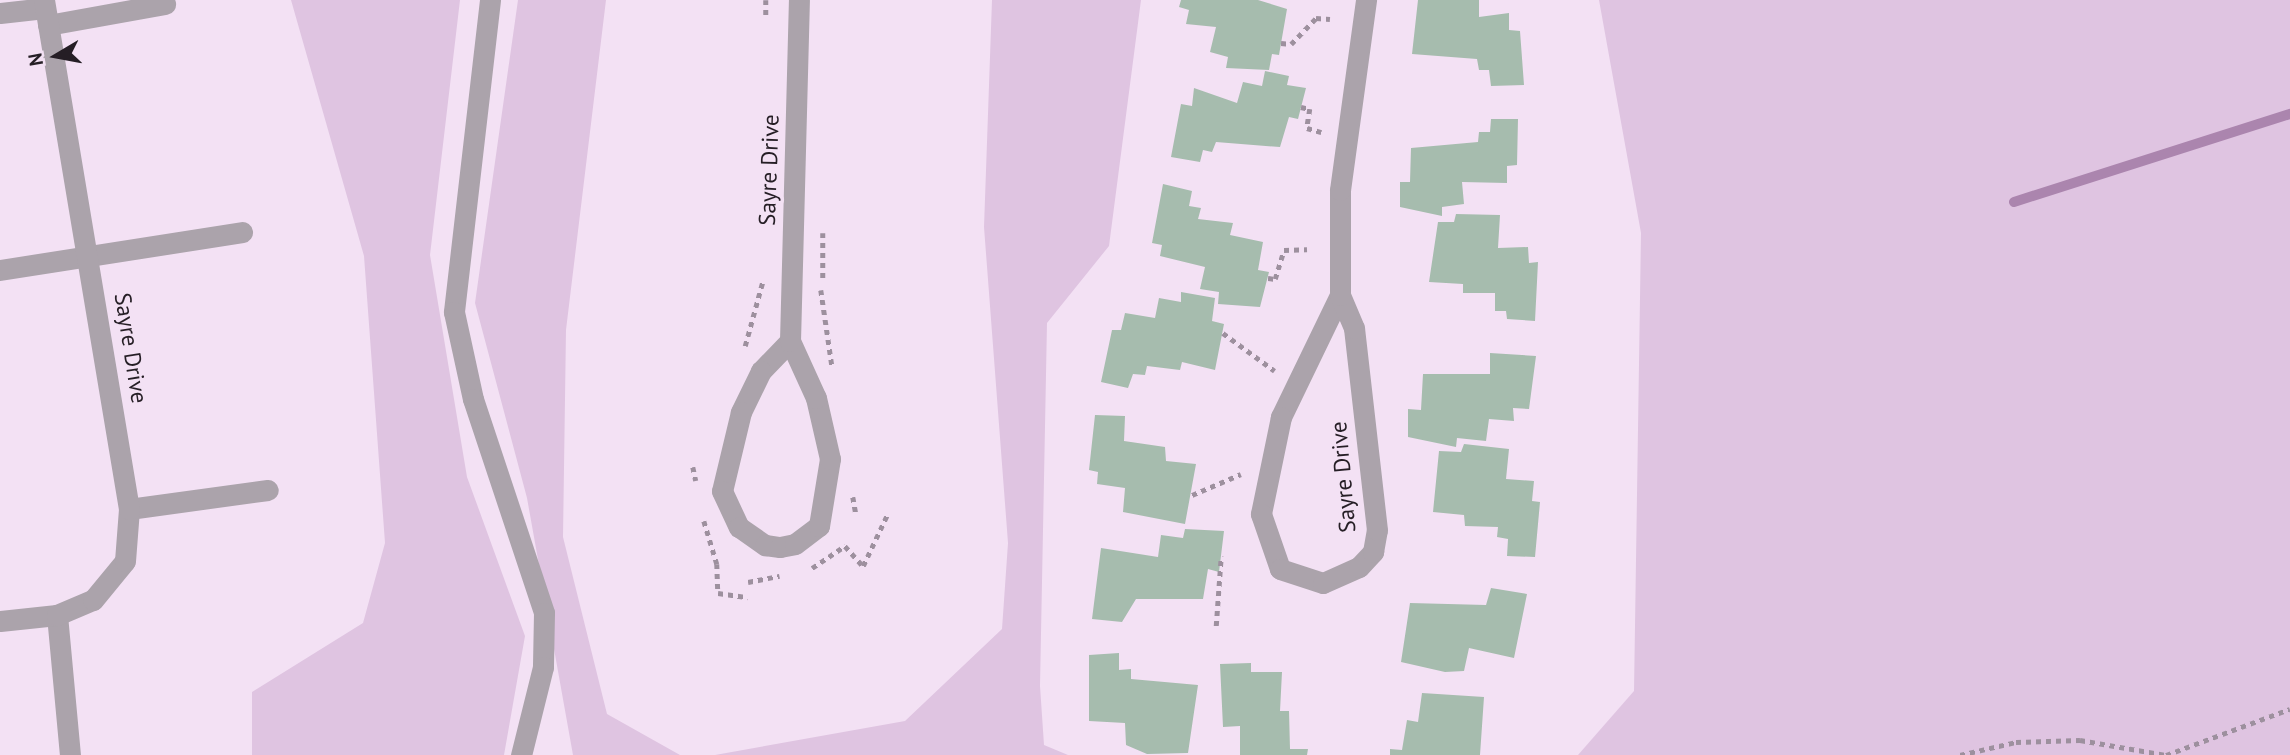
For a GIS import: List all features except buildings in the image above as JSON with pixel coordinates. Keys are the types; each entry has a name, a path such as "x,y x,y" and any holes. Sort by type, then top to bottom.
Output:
{"street":[{"path":"490,0 454,312 460,356 544,613 542,667 521,755"},
{"name":"Sayre Drive","path":"790,341 761,371 741,412 722,491 739,527 765,545 780,547 795,544 819,526 830,459 816,397 790,341 799,0"},
{"name":"Sayre Drive","path":"1340,295 1281,417 1261,514 1280,569 1323,583 1360,568 1373,552 1377,530 1354,328 1340,295 1340,190 1366,0"},
{"path":"0,13 165,4"},
{"name":"Sayre Drive","path":"0,621 57,615 93,600 125,561 129,509 46,11"},
{"path":"0,270 242,232"},
{"path":"129,509 268,490"},
{"path":"57,615 70,755"}],"path":[{"path":"766,0 766,18"},
{"path":"1281,43 1291,44 1316,18 1331,19"},
{"path":"1301,107 1310,109 1307,128 1321,131"},
{"path":"1268,278 1275,279 1284,250 1307,249"},
{"path":"1223,334 1276,372"},
{"path":"693,467 698,490"},
{"path":"1192,495 1245,474"},
{"path":"702,513 718,564 718,593 748,597"},
{"path":"801,571 819,566 845,546 863,566 888,513"},
{"path":"1216,626 1221,556"},
{"path":"748,582 791,573"},
{"path":"1960,755 2016,742 2080,740 2166,755 2290,709"}],"shaded area":[{"path":"291,0 460,0 430,255 467,477 525,636 504,755 252,755 252,692 363,623 385,543 364,256"},
{"path":"518,0 606,0 566,330 563,537 607,714 680,755 573,755 527,498 475,303"},
{"path":"992,0 1141,0 1109,246 1047,323 1040,686 1044,745 1068,755 715,755 905,721 1002,629 1008,543 984,227"},
{"path":"1599,0 2290,0 2290,755 1578,755 1634,691 1641,233"}],"waterway":[{"path":"2014,202 2290,114"}]}
